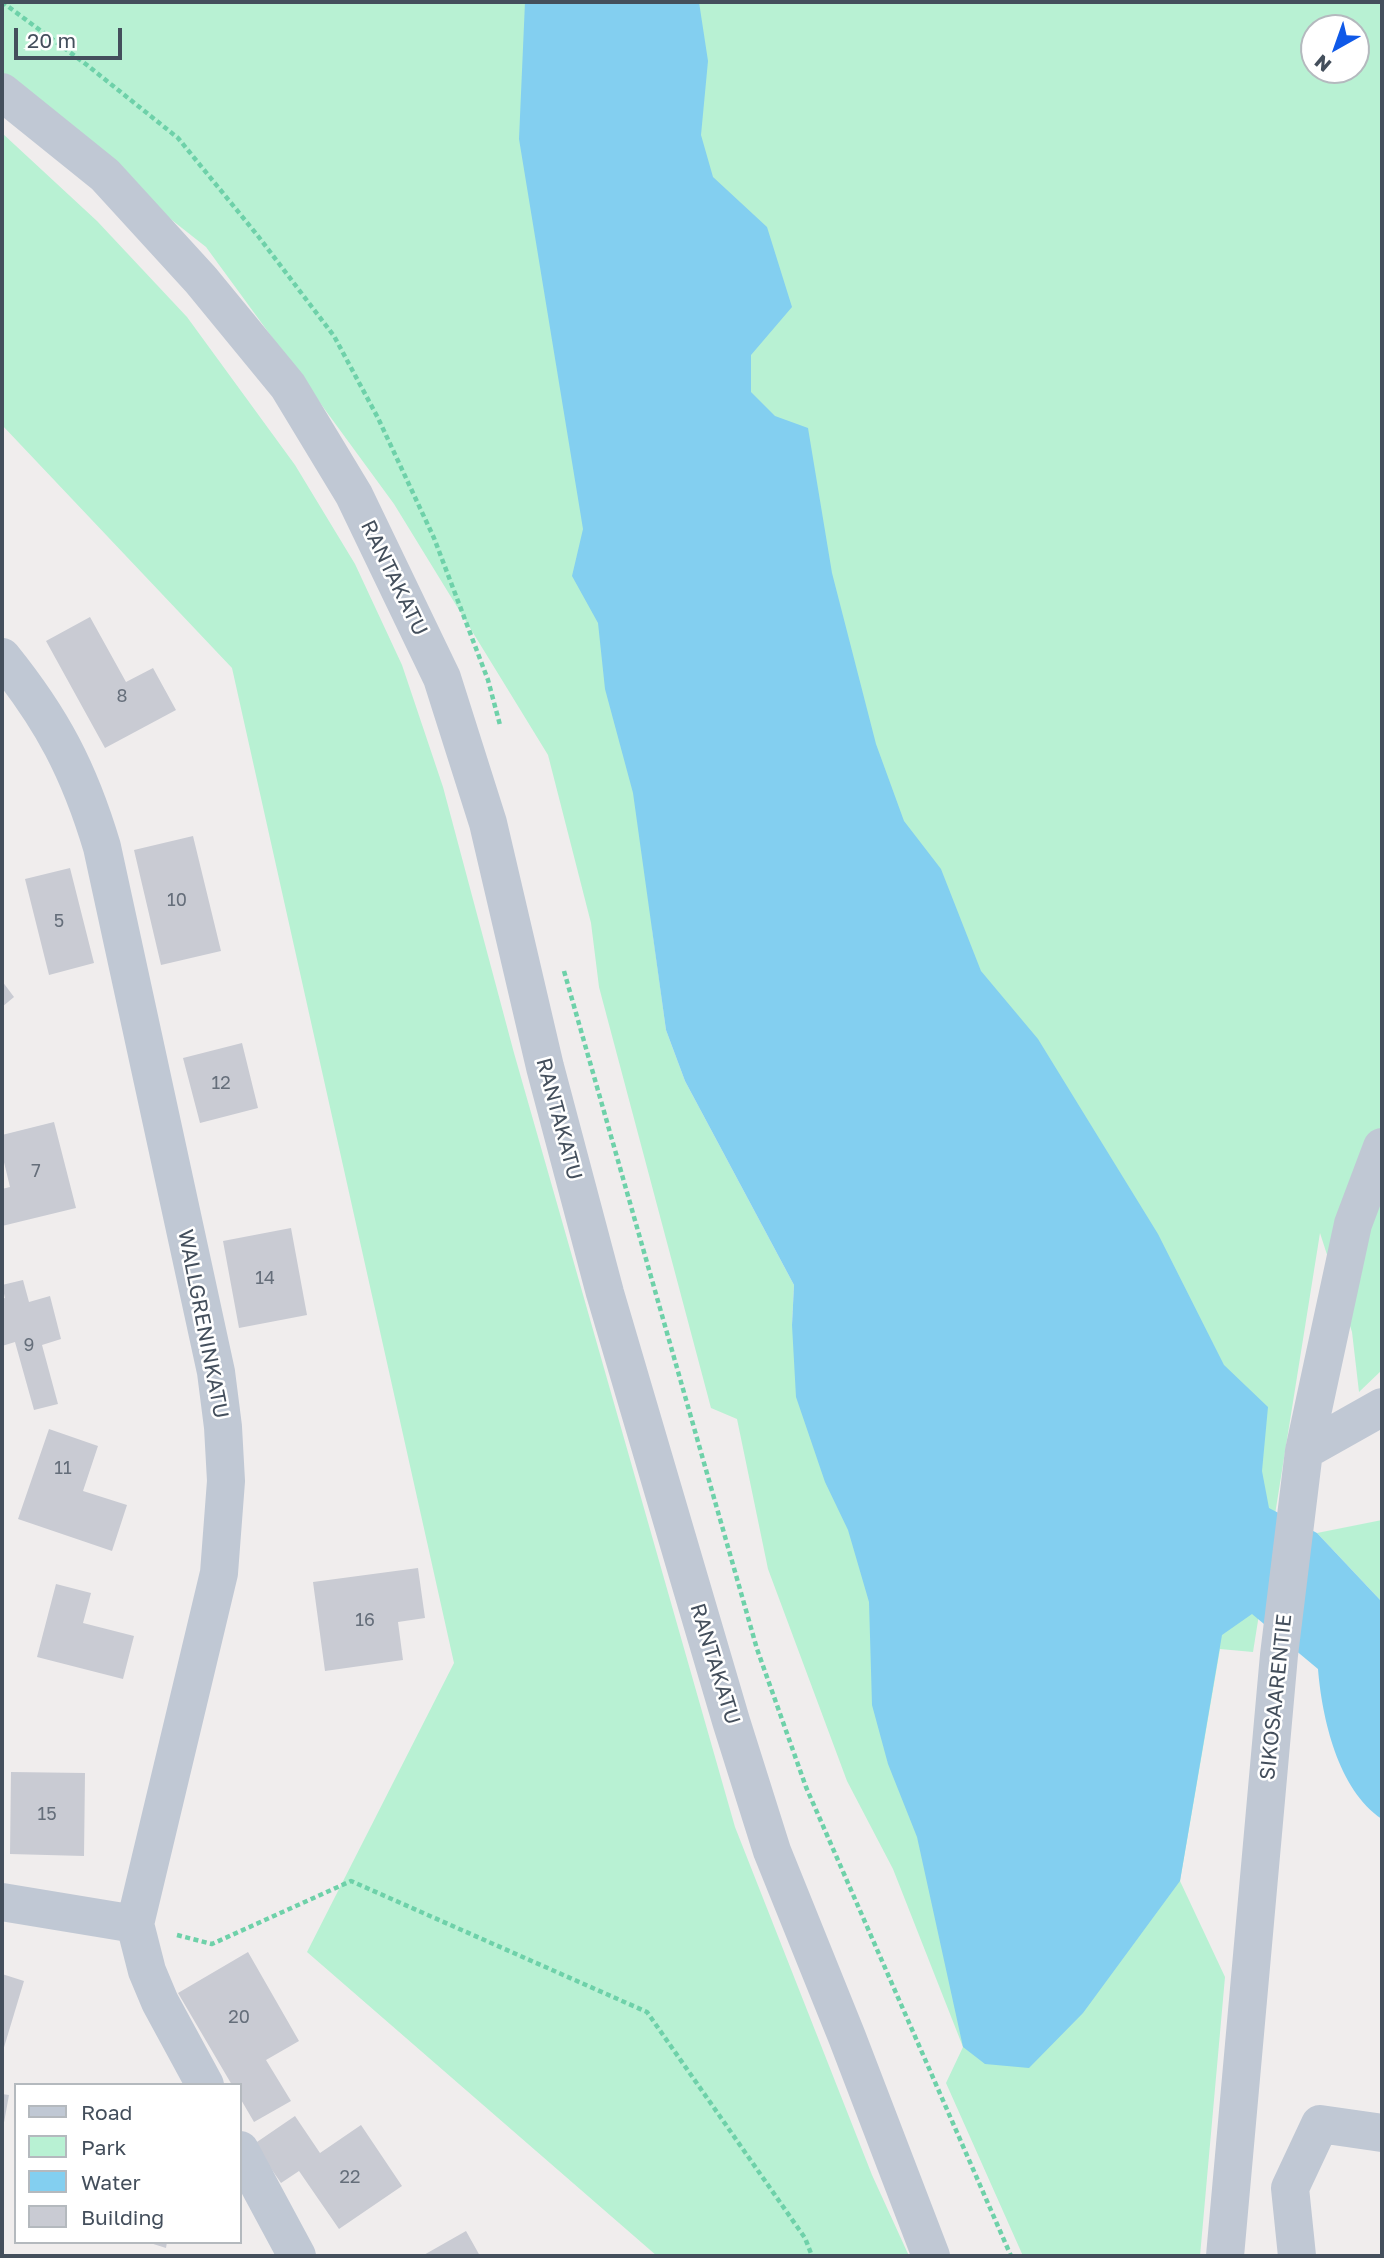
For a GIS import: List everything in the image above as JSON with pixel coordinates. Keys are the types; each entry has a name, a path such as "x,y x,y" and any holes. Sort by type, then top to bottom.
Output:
{"street":[{"name":"RANTAKATU","path":"2,92 105,175 201,280 288,386 354,495 442,678 488,823 545,1067 605,1293 739,1747 772,1851 931,2256"},
{"name":"WALLGRENINKATU","path":"2,657 26,687 62,744 88,801 99,835 213,1358 223,1427 226,1481 219,1573 135,1924 151,1982 204,2083"},
{"name":"SIKOSAARENTIE","path":"1225,2256 1279,1655 1304,1451 1353,1224 1382,1147"},
{"path":"1304,1451 1382,1407"},
{"path":"2,1902 135,1924"},
{"path":"1297,2256 1290,2188 1320,2124 1382,2133"},
{"path":"242,2154 297,2256"}],"path":[{"path":"135,1924 212,1944 351,1881 647,2012 805,2238 812,2256"}],"green space":[{"path":"2,2 1382,2 1382,1370 1359,1392 1352,1332 1320,1233 1253,1652 1220,1649 1180,1881 1225,1977 1200,2256 1023,2256 946,2083 963,2047 893,1869 847,1781 768,1569 737,1419 711,1408 599,987 591,923 548,755 394,504 206,247 2,86","holes":["652,928 1013,1725 792,1325 794,1285 685,1081 666,1030"]},
{"path":"2,133 97,221 187,317 295,465 355,564 402,665 443,787 514,1053 735,1827 872,2175 909,2256 657,2256 307,1952 454,1663 232,668 2,425"},
{"path":"1382,1520 1382,1602 1317,1533"}],"water":[{"path":"525,2 699,2 708,61 701,135 713,177 767,227 792,307 751,355 751,392 775,416 808,428 832,573 876,744 904,821 941,869 981,971 1038,1039 1158,1234 1224,1365 1268,1407 1262,1471 1269,1508 1317,1533 1382,1602 1382,1819 1367,1806 1343,1772 1328,1730 1318,1669 1252,1614 1222,1635 1180,1881 1083,2013 1029,2068 985,2064 963,2047 917,1837 888,1764 872,1705 869,1602 848,1530 825,1482 796,1397 792,1325 794,1285 685,1081 666,1030 633,793 605,689 598,623 572,576 583,529 519,139"}],"building":[{"path":"90,617 126,682 153,668 176,710 105,748 46,641"},
{"path":"193,836 221,951 161,965 134,850"},
{"path":"70,868 94,963 49,975 25,879"},
{"path":"2,981 14,997 2,1007"},
{"path":"242,1043 258,1108 200,1123 183,1058"},
{"path":"54,1122 76,1208 2,1226 2,1189 10,1187 2,1154 2,1135"},
{"path":"291,1228 307,1315 239,1328 223,1241"},
{"path":"23,1280 29,1302 50,1296 61,1339 42,1345 58,1404 34,1410 15,1342 2,1346 2,1299 5,1298 2,1285"},
{"path":"49,1429 98,1446 83,1491 127,1505 112,1551 18,1519"},
{"path":"418,1568 425,1618 398,1622 403,1660 325,1671 313,1582"},
{"path":"56,1584 91,1593 83,1623 134,1636 123,1679 37,1657"},
{"path":"11,1772 85,1773 84,1856 10,1854"},
{"path":"248,1952 299,2041 266,2060 291,2101 254,2122 242,2101 242,2083 231,2083 178,1993"},
{"path":"2,1974 24,1981 2,2054"},
{"path":"2,2094 9,2095 3,2128 2,2128"},
{"path":"295,2116 320,2153 361,2125 402,2186 339,2229 299,2171 281,2183 254,2144"},
{"path":"466,2231 480,2256 422,2256"}]}
